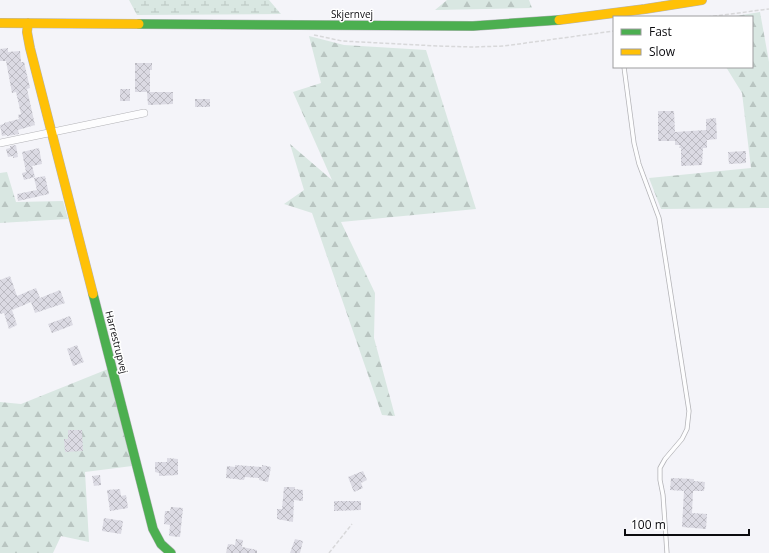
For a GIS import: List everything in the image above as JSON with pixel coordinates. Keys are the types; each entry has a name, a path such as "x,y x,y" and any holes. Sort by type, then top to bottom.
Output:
{"main road":[{"name":"Skjernvej","path":"616,16 702,0"},
{"name":"Skjernvej","path":"0,23 473,26 613,16"},
{"name":"Harrestrupvej","path":"28,23 27,32 30,48 152,529 161,544 171,553"}],"street":[{"path":"0,143 144,113"}],"lane":[{"path":"624,68 638,164 659,218 689,411 687,429 682,439 665,459 660,468 667,553"}],"path":[{"path":"715,16 769,9"},
{"path":"310,34 342,41 473,47 504,46 613,31"},
{"path":"328,553 352,524"}],"green space":[{"path":"129,0 269,0 281,14 137,15"},
{"path":"447,0 529,0 532,8 435,10"},
{"path":"760,12 769,62 769,208 661,209 649,178 751,168 742,93 727,68 753,68 753,16 736,16"},
{"path":"309,36 344,45 426,50 476,209 341,222 375,293 374,338 395,416 382,415 312,213 284,204 304,190 290,144 332,180 293,92 321,83"},
{"path":"7,172 16,202 63,201 68,219 0,223 0,173"},
{"path":"108,369 132,466 85,472 89,542 61,536 53,553 0,553 0,402 21,404"}],"building":[{"path":"8,48 8,52 20,51 21,62 24,62 30,88 27,89 35,125 18,130 19,134 2,136 0,125 19,119 18,115 21,114 16,92 12,93 6,61 0,61 0,49"},
{"path":"135,63 152,63 152,70 150,70 150,92 135,92"},
{"path":"120,89 130,89 130,101 120,101"},
{"path":"147,92 173,92 173,104 148,105"},
{"path":"195,99 210,99 210,107 195,107"},
{"path":"658,111 674,111 675,132 706,130 706,119 716,118 717,139 707,140 707,148 703,148 702,165 681,166 680,145 675,145 675,141 658,141"},
{"path":"16,145 18,157 8,157 6,149 10,148 10,146"},
{"path":"39,148 42,164 32,166 35,177 24,180 22,173 26,172 22,152"},
{"path":"746,151 746,163 729,164 728,152"},
{"path":"45,176 49,194 18,201 17,194 37,190 34,178"},
{"path":"10,276 17,296 36,288 40,298 60,290 65,303 35,313 31,302 12,310 17,325 9,329 4,313 0,314 0,280"},
{"path":"70,316 73,325 52,333 48,324"},
{"path":"77,345 84,362 73,366 67,349"},
{"path":"68,430 82,430 83,451 65,452 64,439 68,439"},
{"path":"167,458 178,459 178,475 159,476 159,473 155,472 155,462 167,462"},
{"path":"235,465 262,467 262,465 271,467 268,482 259,480 259,478 245,477 244,480 226,478 227,466 235,467"},
{"path":"363,471 367,480 361,483 363,488 354,492 348,477"},
{"path":"100,475 101,485 94,486 92,476"},
{"path":"671,478 694,479 694,481 705,482 704,491 693,491 692,513 707,514 706,529 682,527 684,491 670,490"},
{"path":"284,487 295,487 295,489 303,490 303,501 294,500 293,522 277,519 277,509 282,509"},
{"path":"120,489 121,496 126,495 128,508 110,511 107,490"},
{"path":"334,501 361,501 361,510 334,511"},
{"path":"171,507 183,508 180,537 169,536 170,525 164,524 165,511 170,511"},
{"path":"104,518 123,521 121,534 102,531"},
{"path":"236,539 243,540 242,547 257,550 257,553 226,553 228,544 235,545"},
{"path":"295,539 303,541 300,553 290,553"}],"traffic: fast":[{"path":"139,24 473,26 559,20"},
{"path":"93,294 153,529 161,544 171,553"}],"traffic: slow":[{"path":"559,20 702,0"},
{"path":"0,23 139,24"},
{"path":"28,23 27,32 30,48 93,294"}]}
